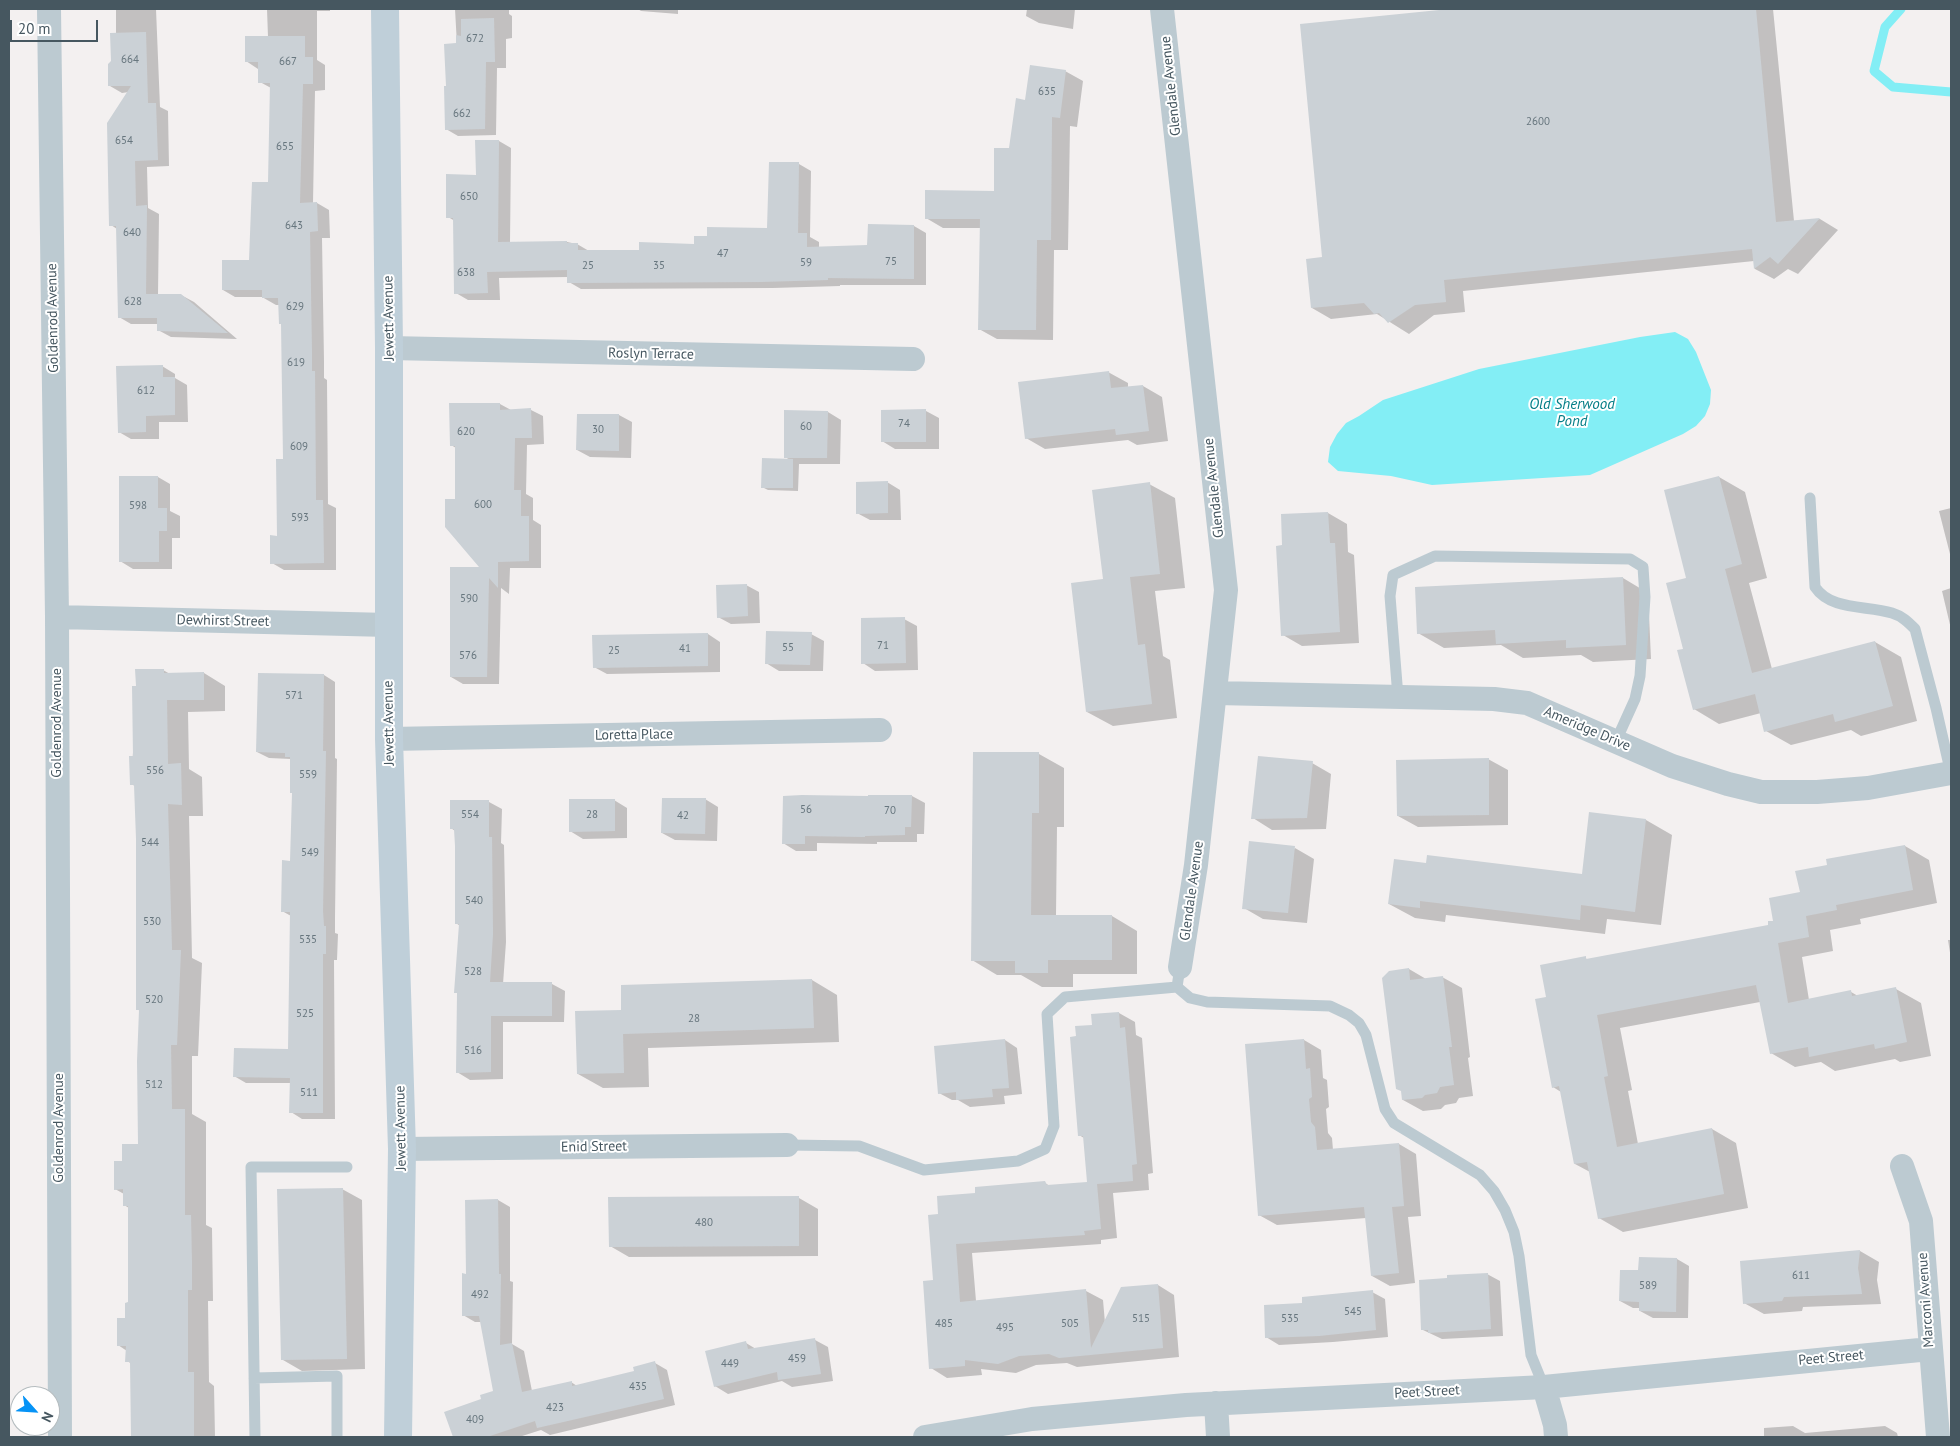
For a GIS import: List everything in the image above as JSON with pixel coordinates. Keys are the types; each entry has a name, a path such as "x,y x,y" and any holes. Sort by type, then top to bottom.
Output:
{"main road":[{"name":"Jewett Avenue","path":"385,9 389,348 389,740 402,1149 398,1437"}],"street":[{"name":"Goldenrod Avenue","path":"49,9 57,617 60,1437"},
{"name":"Glendale Avenue","path":"1162,9 1226,590 1196,865 1179,977"},
{"name":"Roslyn Terrace","path":"389,348 913,359"},
{"name":"Dewhirst Street","path":"57,617 389,624"},
{"name":"Ameridge Drive","path":"1216,693 1494,699 1527,703 1672,766 1728,784 1761,792 1817,792 1868,788 1951,774"},
{"name":"Loretta Place","path":"389,740 880,730"},
{"name":"Enid Street","path":"402,1149 787,1145"},
{"name":"Marconi Avenue","path":"1902,1166 1920,1221 1938,1437"},
{"name":"Peet Street","path":"925,1437 1032,1419 1216,1403 1544,1387 1930,1350"},
{"path":"1544,1387 1555,1425 1556,1437"},
{"path":"1216,1403 1218,1437"}],"lane":[{"path":"1810,498 1815,587 1820,595 1831,602 1893,613 1906,619 1915,629 1951,774"},
{"path":"1398,697 1390,596 1393,575 1435,556 1630,559 1643,567 1645,597 1640,676 1635,699 1616,741"},
{"path":"787,1145 859,1146 924,1170 1018,1161 1045,1149 1054,1126 1047,1014 1065,997 1179,977 1190,998 1207,1002 1330,1006 1349,1015 1359,1023 1366,1035 1385,1109 1394,1123 1480,1175 1494,1191 1505,1210 1514,1232 1519,1256 1531,1355 1544,1387"},
{"path":"255,1437 252,1166 347,1167"},
{"path":"254,1378 337,1376 337,1437"}],"water":[{"name":"Old Sherwood Pond","path":"1675,332 1688,339 1696,352 1711,390 1710,404 1705,416 1696,426 1683,434 1590,475 1432,485 1391,476 1338,471 1328,462 1330,447 1346,423 1383,400 1479,369 1640,337"}],"building":[{"path":"1449,9 1756,9 1776,222 1820,218 1778,264 1770,257 1754,269 1752,249 1444,280 1446,302 1415,305 1388,323 1379,313 1374,314 1364,303 1311,308 1306,259 1322,257 1300,24"},
{"path":"494,18 495,62 486,62 485,129 445,130 444,86 446,86 444,44 456,43 456,35 461,36 461,19"},
{"path":"146,32 148,103 156,103 158,160 135,161 136,206 147,205 146,294 181,294 228,333 157,331 157,318 118,318 116,226 109,226 107,123 131,86 108,86 108,64 111,61 110,33"},
{"path":"245,36 305,36 305,57 313,57 313,84 303,84 300,203 317,202 318,231 310,232 312,371 315,371 316,500 323,500 324,563 270,564 270,535 277,536 276,459 283,459 281,324 279,324 278,298 262,298 262,290 222,290 222,260 249,260 252,182 268,182 270,83 258,83 258,62 245,62"},
{"path":"1030,65 1066,70 1060,118 1052,117 1051,240 1037,240 1036,330 978,330 980,219 925,219 925,190 994,191 994,148 1009,148 1016,98 1025,100"},
{"path":"475,140 499,140 498,242 567,241 567,243 578,243 578,250 639,250 639,242 694,244 694,236 707,236 707,227 767,228 769,162 799,162 798,233 807,233 807,247 867,245 868,224 914,225 914,279 828,278 828,280 760,282 567,283 567,270 487,272 488,293 454,294 453,218 446,218 446,174 476,175"},
{"path":"163,365 163,377 175,377 175,415 146,416 146,432 118,433 116,366"},
{"path":"1109,371 1111,388 1143,385 1149,431 1116,435 1115,429 1025,439 1018,382"},
{"path":"449,403 500,403 500,410 531,408 532,438 515,438 514,490 521,490 521,516 529,516 529,561 498,562 498,588 489,578 487,677 450,677 450,567 479,567 445,527 445,499 455,499 455,446 450,446"},
{"path":"926,409 926,442 881,442 881,410"},
{"path":"784,410 828,411 827,458 784,458"},
{"path":"577,414 619,414 619,451 576,450"},
{"path":"762,458 793,459 793,488 761,488"},
{"path":"119,476 158,476 158,508 167,508 167,531 159,531 159,562 119,562"},
{"path":"1719,476 1742,564 1725,569 1752,673 1875,641 1893,706 1835,722 1833,714 1764,732 1755,694 1693,710 1677,650 1683,649 1666,583 1686,578 1664,490"},
{"path":"888,481 888,513 856,514 856,482"},
{"path":"1150,482 1160,574 1130,577 1138,645 1145,644 1152,704 1086,712 1071,583 1103,579 1092,490"},
{"path":"1328,512 1330,543 1335,543 1340,632 1281,636 1276,546 1282,545 1281,514"},
{"path":"1623,577 1626,645 1566,648 1566,640 1496,644 1495,630 1417,634 1415,587"},
{"path":"747,584 748,616 717,618 716,585"},
{"path":"905,617 906,663 861,664 861,618"},
{"path":"766,631 812,632 810,665 765,664"},
{"path":"708,633 708,666 593,668 592,635"},
{"path":"135,669 164,669 164,673 204,672 204,700 167,700 168,764 181,763 182,805 168,804 172,950 181,950 177,1045 171,1045 172,1109 185,1109 185,1215 191,1215 192,1264 192,1290 188,1290 188,1372 194,1372 194,1437 131,1437 130,1362 125,1362 126,1346 117,1346 117,1318 125,1318 125,1303 128,1302 128,1206 123,1206 123,1189 114,1190 114,1161 122,1161 122,1144 138,1144 137,1061 139,1010 136,1010 136,839 134,785 130,785 129,756 133,756 132,686 136,686"},
{"path":"258,673 324,674 323,751 326,751 323,911 324,926 326,926 326,954 323,954 323,1113 289,1113 290,1078 233,1077 234,1048 288,1049 290,912 281,912 282,860 290,861 292,793 290,793 290,757 285,757 285,753 256,752"},
{"path":"973,752 1039,752 1039,813 1032,813 1031,915 1112,915 1112,960 1048,960 1048,973 1015,973 1015,961 971,961"},
{"path":"1258,756 1313,761 1307,818 1251,819"},
{"path":"1489,758 1489,815 1397,816 1396,760"},
{"path":"912,795 911,827 905,827 905,835 865,837 805,836 805,844 782,844 783,796"},
{"path":"662,798 706,798 705,834 661,833"},
{"path":"569,799 615,799 615,831 569,832"},
{"path":"450,800 489,800 489,837 492,837 493,934 490,982 552,982 552,1016 491,1016 491,1072 456,1073 457,993 454,993 459,924 455,924 455,846 454,829 450,829"},
{"path":"1589,812 1646,819 1635,912 1581,905 1580,920 1420,901 1420,908 1388,904 1394,859 1426,863 1427,855 1582,874"},
{"path":"1249,841 1295,846 1288,913 1242,909"},
{"path":"1905,845 1913,890 1836,905 1837,910 1806,916 1809,937 1778,943 1788,1003 1851,990 1852,996 1896,987 1907,1042 1875,1049 1874,1044 1809,1057 1808,1047 1770,1054 1756,985 1597,1015 1608,1076 1604,1077 1617,1147 1712,1128 1724,1194 1598,1219 1587,1162 1574,1164 1559,1086 1552,1088 1535,999 1546,997 1540,965 1586,956 1586,959 1768,925 1768,921 1773,921 1769,898 1800,892 1795,871 1827,865 1826,859"},
{"path":"1409,968 1410,980 1443,976 1452,1047 1449,1047 1454,1085 1440,1087 1437,1093 1425,1095 1422,1098 1402,1100 1401,1091 1396,1089 1382,978 1389,971"},
{"path":"812,979 814,1028 623,1034 624,1073 577,1074 575,1011 621,1010 621,985"},
{"path":"1119,1012 1120,1028 1125,1027 1137,1164 1132,1165 1133,1181 1097,1184 1101,1229 1084,1231 1085,1235 956,1244 960,1302 1086,1289 1091,1348 1121,1287 1158,1284 1163,1348 1059,1358 1049,1354 1019,1356 998,1364 965,1360 965,1366 929,1369 923,1281 933,1280 928,1215 938,1214 937,1196 975,1193 975,1187 1045,1181 1047,1185 1087,1182 1083,1136 1078,1136 1070,1037 1076,1036 1075,1026 1092,1025 1091,1014"},
{"path":"1005,1039 1009,1088 992,1089 993,1097 956,1100 956,1092 938,1094 934,1046"},
{"path":"1304,1039 1306,1069 1310,1068 1312,1097 1309,1099 1311,1122 1315,1127 1317,1150 1399,1143 1404,1206 1392,1207 1399,1273 1371,1276 1364,1207 1258,1216 1245,1044"},
{"path":"343,1188 347,1359 281,1360 277,1189"},
{"path":"799,1196 799,1246 609,1247 608,1197"},
{"path":"498,1199 499,1274 501,1274 500,1345 512,1343 522,1392 572,1381 572,1386 634,1371 633,1367 655,1361 664,1399 537,1428 535,1421 487,1437 453,1437 444,1412 481,1399 480,1395 493,1391 479,1316 462,1316 462,1273 466,1274 465,1200"},
{"path":"1860,1250 1858,1268 1862,1294 1784,1297 1782,1301 1743,1304 1740,1261"},
{"path":"1639,1257 1677,1258 1676,1312 1639,1311 1639,1302 1619,1301 1620,1270 1638,1270"},
{"path":"1488,1273 1491,1329 1428,1333 1428,1330 1421,1330 1419,1280 1447,1278 1447,1275"},
{"path":"1373,1290 1376,1330 1319,1336 1265,1338 1264,1305 1302,1303 1302,1297"},
{"path":"815,1338 821,1374 778,1380 777,1372 714,1387 705,1351 746,1341 748,1349"}],"waterway":[{"path":"1901,9 1885,27 1874,71 1893,87 1951,92"}]}
